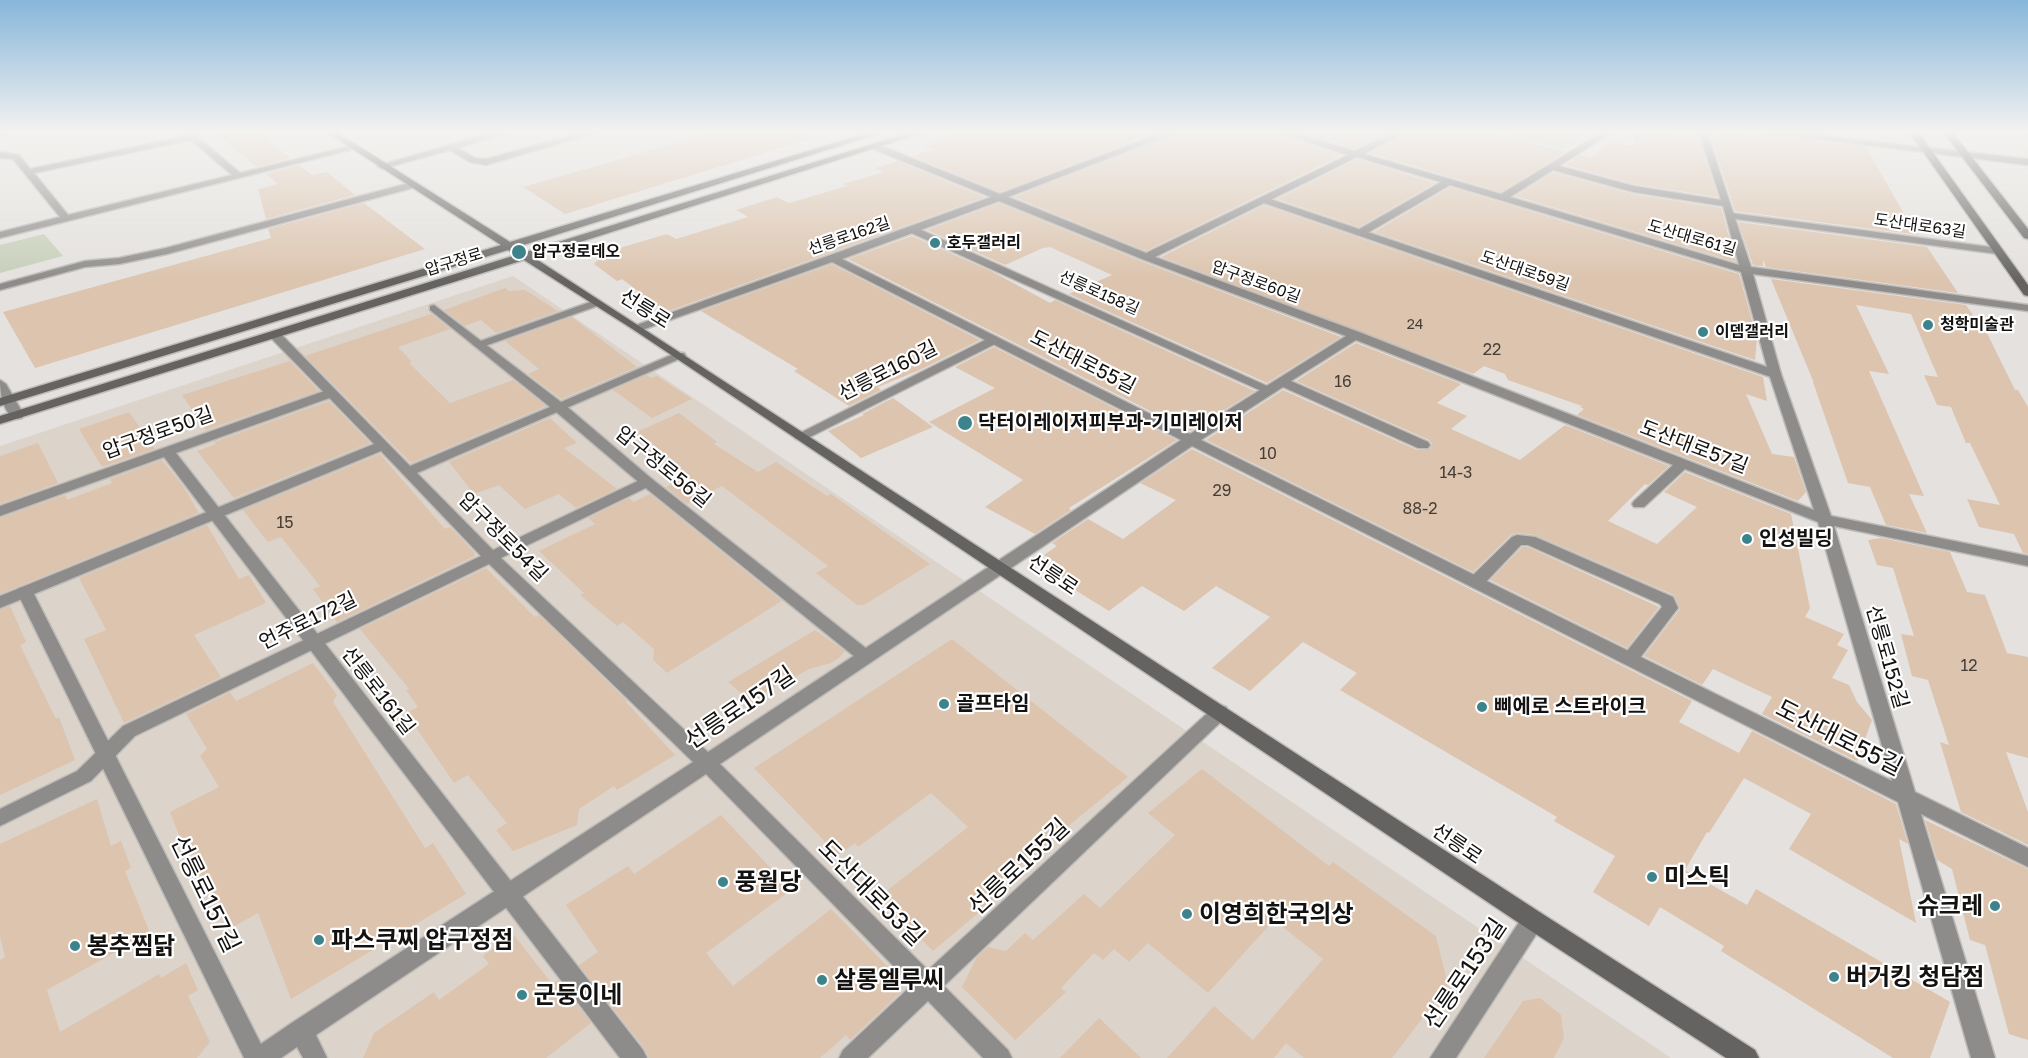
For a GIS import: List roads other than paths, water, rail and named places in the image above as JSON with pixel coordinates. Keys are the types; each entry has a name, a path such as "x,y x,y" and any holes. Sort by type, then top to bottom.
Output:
{"main road":[{"name":"선릉로","path":"409,182 638,328 1003,567 1533,920 1747,1058"},
{"name":"압구정로","path":"4,400 714,182"},
{"name":"압구정로","path":"0,420 763,182"},
{"path":"1949,182 2028,293"},
{"path":"1986,182 2028,236"}],"street":[{"path":"36,182 66,219"},
{"path":"0,235 213,182"},
{"name":"압구정로60길","path":"963,182 1146,257 1355,335"},
{"name":"선릉로162길","path":"638,328 1038,182"},
{"path":"1146,257 1300,182"},
{"path":"1360,233 1448,182"},
{"name":"도산대로61길","path":"1450,182 1746,270 2028,308"},
{"path":"1501,198 1527,182"},
{"path":"1609,182 1633,189 1727,204"},
{"name":"선릉로152길","path":"1720,182 1775,374 1825,519 1983,1058"},
{"path":"0,287 85,264 119,261 167,251 413,185"},
{"name":"도산대로59길","path":"1264,200 1775,374"},
{"name":"도산대로63길","path":"1731,216 1998,251"},
{"name":"선릉로158길","path":"912,230 1276,386 1423,445"},
{"name":"도산대로55길","path":"832,258 2028,858"},
{"path":"478,344 596,303"},
{"name":"압구정로56길","path":"434,308 866,657"},
{"name":"압구정로54길","path":"275,335 491,557 707,763"},
{"path":"1003,567 1191,440 1355,335"},
{"name":"도산대로57길","path":"1355,335 1825,519 2028,561"},
{"name":"선릉로160길","path":"801,436 993,340"},
{"path":"408,472 680,356"},
{"path":"0,384 4,400 17,415"},
{"name":"압구정로50길","path":"0,511 330,393"},
{"path":"0,602 382,446"},
{"name":"선릉로161길","path":"167,451 508,894"},
{"path":"1639,504 1683,463"},
{"name":"언주로172길","path":"0,818 84,776 129,731 647,482"},
{"path":"1476,582 1517,540 1530,540 1667,601 1670,608 1630,659"},
{"name":"선릉로157길","path":"105,755 258,1058 1003,567"},
{"path":"25,592 105,755"},
{"name":"선릉로155길","path":"851,1058 1220,712"},
{"name":"도산대로53길","path":"707,763 1000,1058"},
{"path":"508,894 635,1058"},
{"name":"선릉로153길","path":"1442,1058 1533,920"},
{"path":"301,1030 315,1058"}],"place":[{"name":"호두갤러리","path":"935,243"},
{"name":"압구정로데오","path":"519,252"},
{"name":"청학미술관","path":"1928,325"},
{"name":"이뎀갤러리","path":"1703,332"},
{"name":"닥터이레이저피부과-기미레이저","path":"965,423"},
{"name":"인성빌딩","path":"1747,539"},
{"name":"골프타임","path":"944,704"},
{"name":"삐에로 스트라이크","path":"1482,707"},
{"name":"미스틱","path":"1652,877"},
{"name":"풍월당","path":"723,882"},
{"name":"슈크레","path":"1995,906"},
{"name":"이영희한국의상","path":"1187,914"},
{"name":"파스쿠찌 압구정점","path":"319,940"},
{"name":"봉추찜닭","path":"75,946"},
{"name":"버거킹 청담점","path":"1834,977"},
{"name":"살롱엘루씨","path":"822,980"},
{"name":"군둥이네","path":"522,995"}]}
